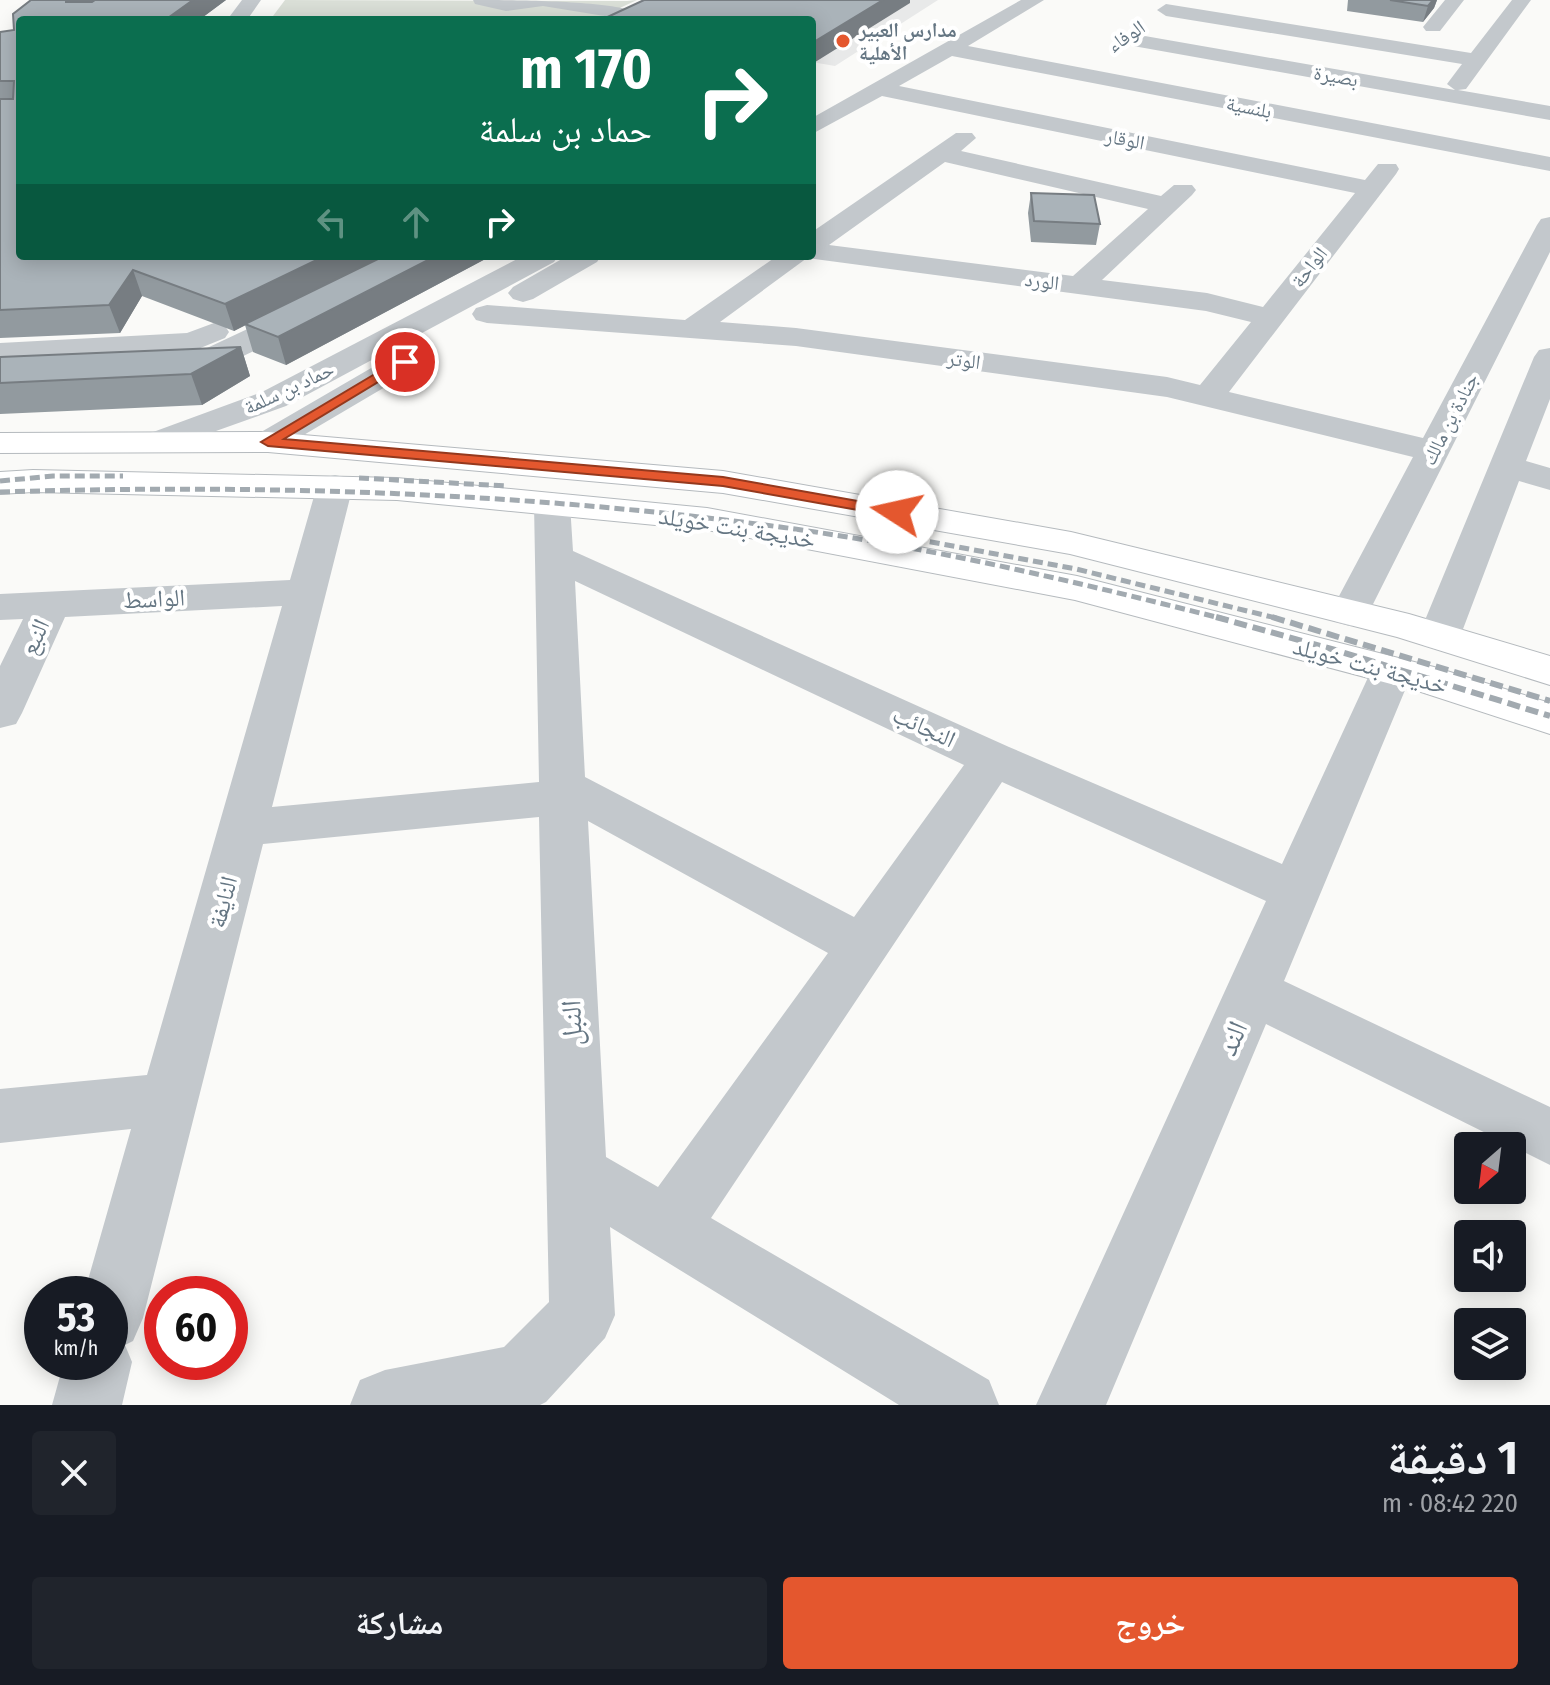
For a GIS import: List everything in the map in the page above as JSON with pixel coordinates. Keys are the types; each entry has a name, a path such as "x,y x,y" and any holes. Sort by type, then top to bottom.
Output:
{"main road":[{"name":"خديجة بنت خويلد","path":"0,443 268,442 723,482 1071,543 1350,613 1550,671"},
{"name":"خديجة بنت خويلد","path":"0,483 335,486 707,519 1077,588 1392,671 1550,719"}],"street":[{"path":"482,0 506,5 540,0 618,16"},
{"path":"816,107 1006,0"},
{"path":"816,125 1035,0"},
{"path":"1433,27 1455,0"},
{"path":"1497,1 1521,2"},
{"path":"1450,96 1475,60 1486,36 1521,2"},
{"path":"625,16 650,5"},
{"path":"1173,5 1282,29 1475,60"},
{"name":"الوفاء","path":"1073,73 1173,5"},
{"path":"1282,29 1306,8"},
{"name":"بصيرة","path":"1110,47 1550,113"},
{"name":"بلنسية","path":"949,49 1550,164"},
{"path":"1062,126 1119,82"},
{"name":"الوقار","path":"880,89 1371,189"},
{"path":"816,241 999,113"},
{"name":"الواحة","path":"1208,397 1411,138"},
{"path":"941,154 1166,205"},
{"path":"1079,286 1218,158"},
{"name":"جنادة بن مالك","path":"1350,613 1550,225"},
{"name":"الورد","path":"816,252 1207,302 1270,318"},
{"name":"حماد بن سلمة","path":"157,442 288,392 536,260"},
{"name":"حماد بن سلمة","path":"268,442 580,260"},
{"path":"691,329 789,260"},
{"path":"0,373 204,353 322,290"},
{"name":"الوتر","path":"487,314 811,339 1167,387 1433,451"},
{"path":"0,352 204,353 288,392"},
{"path":"1439,637 1550,357"},
{"path":"1507,467 1550,479"},
{"name":"النايفة","path":"121,1276 335,486"},
{"name":"النبل","path":"385,1405 522,1378 582,1315 552,504"},
{"name":"النجائب","path":"554,557 993,759 1296,892"},
{"name":"الواسط","path":"0,607 307,592"},
{"name":"النبع","path":"0,713 50,604"},
{"name":"الند","path":"1071,1405 1392,671"},
{"path":"667,1228 993,759"},
{"path":"243,828 563,792 863,946"},
{"path":"1252,991 1550,1137"},
{"path":"0,1116 169,1099"},
{"path":"577,1173 964,1405"},
{"path":"87,1405 93,1380"}],"shaded area":[{"path":"285,0 637,0 603,16 273,16"},
{"name":"مدارس العبير الأهلية","path":"809,0 938,0 835,66 816,63 816,16 679,16"}],"building":[{"path":"31,0 193,0 171,16 16,16 16,260 317,260 225,304 133,270 109,305 0,310 0,99 13,99 14,81 0,81 0,32 14,30 13,14"},
{"path":"644,0 883,0 816,41 816,16 610,16"},
{"path":"1390,0 1433,0 1428,6"},
{"path":"1031,193 1094,195 1100,224 1034,221"},
{"path":"376,260 428,260 278,337 245,324"},
{"path":"241,347 191,374 0,383 0,357"}],"railway":[{"path":"0,481 53,476 123,476"},
{"path":"359,478 507,486"},
{"path":"0,492 196,489 391,493 683,515 836,535 948,555 1218,618"},
{"path":"915,539 1076,569 1273,617"},
{"path":"1273,617 1280,619"},
{"path":"1273,617 1550,701"},
{"path":"1218,618 1224,619"},
{"path":"1218,618 1550,716"}],"place":[{"name":"مدارس العبير الأهلية","path":"843,41"}],"route":[{"path":"405,362 268,442 723,482 897,512"}]}
